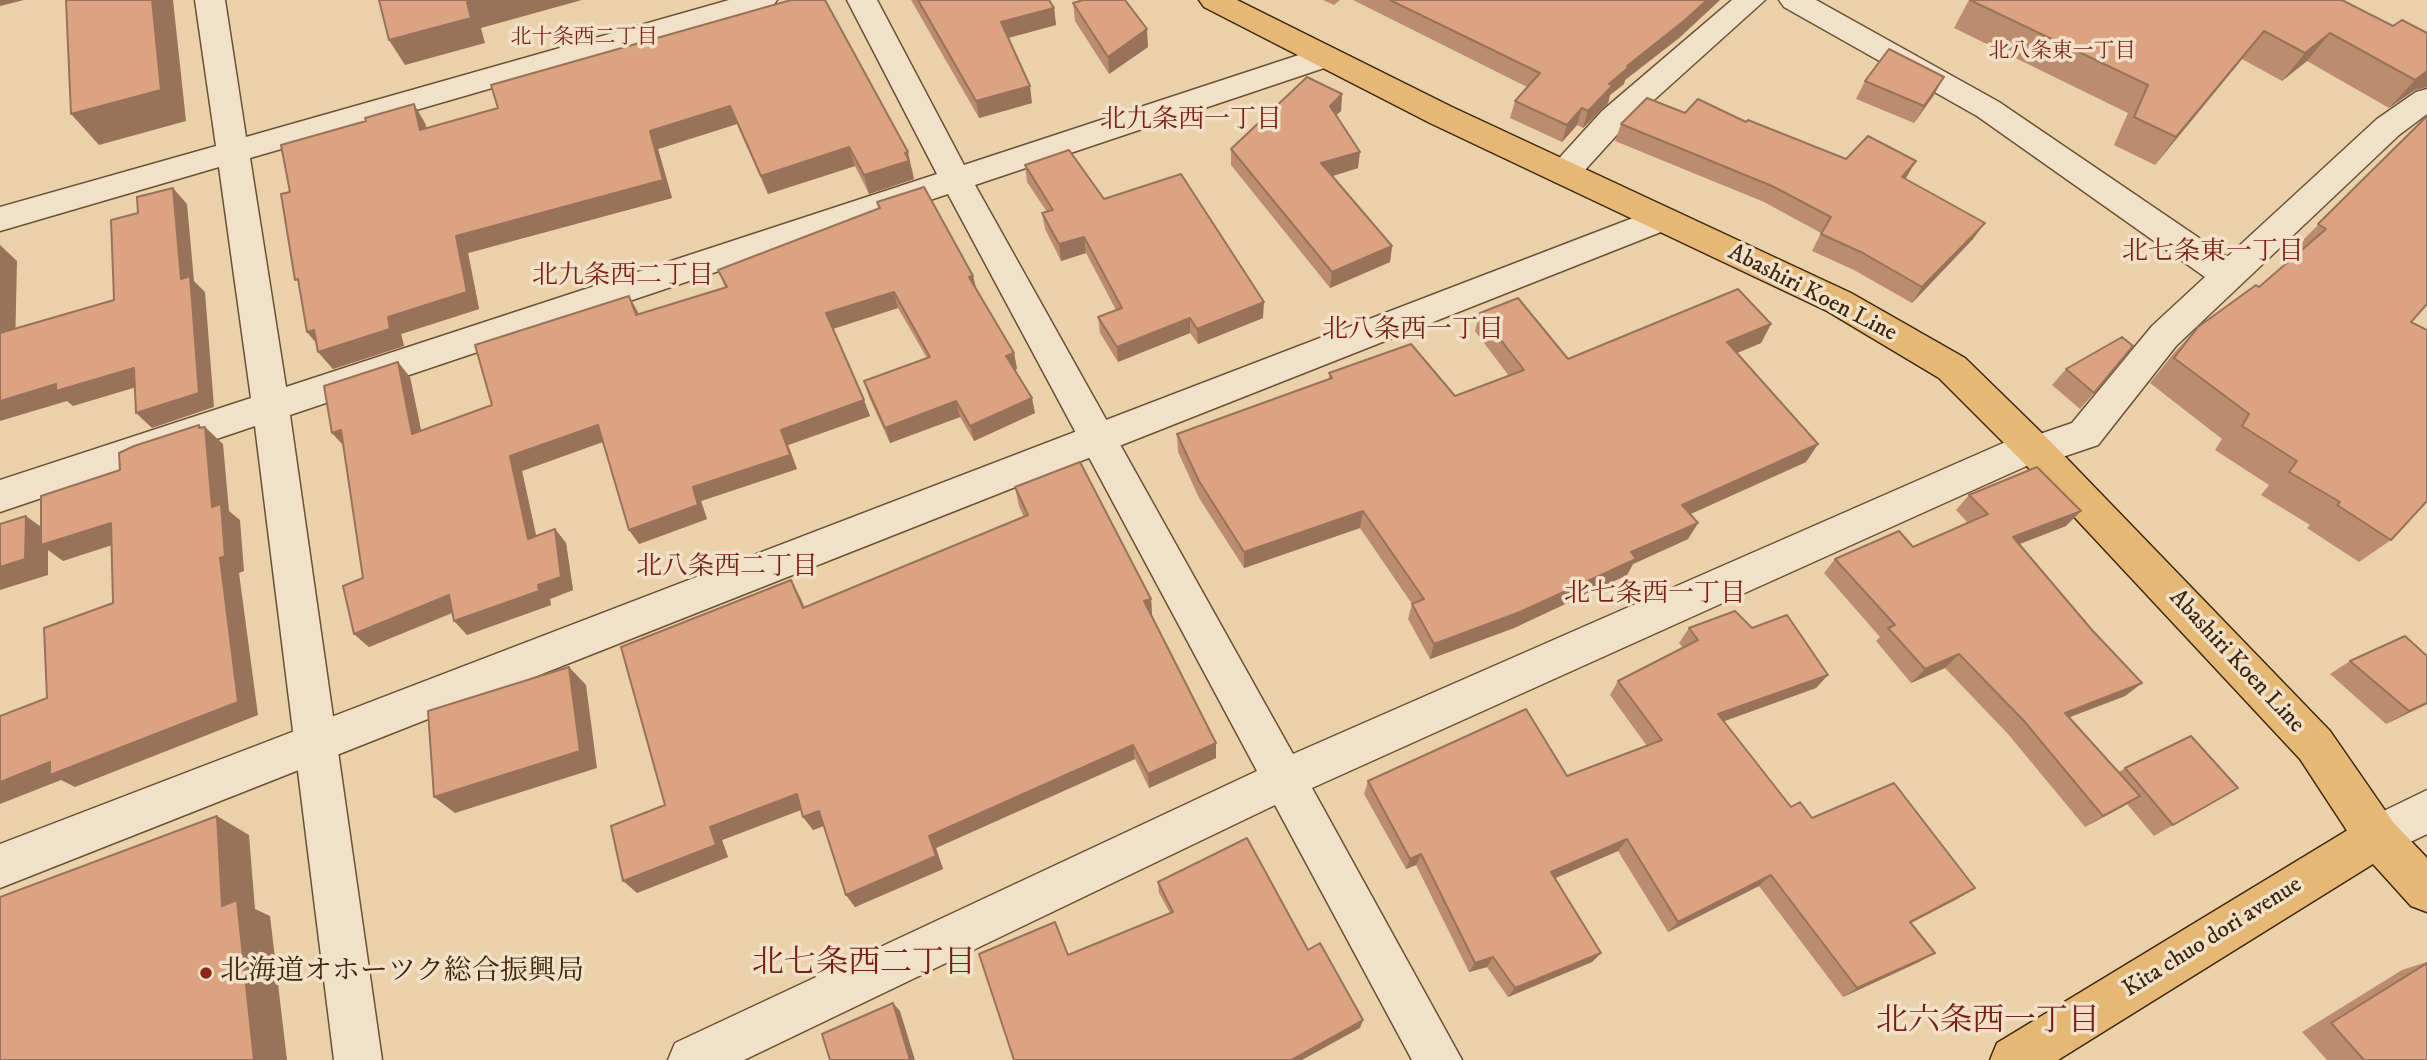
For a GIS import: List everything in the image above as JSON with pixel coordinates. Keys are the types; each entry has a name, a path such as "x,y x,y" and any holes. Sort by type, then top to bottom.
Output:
{"main road":[{"name":"Abashiri Koen Line","path":"1218,1 1325,57 1659,220 1839,302 1952,368 2036,451 2315,746 2377,837 2427,890"},
{"name":"Kita chuo dori avenue","path":"2014,1060 2377,837"}],"street":[{"path":"210,0 271,408 358,1060"},
{"path":"0,219 762,0"},
{"path":"862,0 955,178 1438,1060"},
{"path":"1564,173 1613,119 1750,0"},
{"path":"1794,0 1987,109 2230,277"},
{"path":"0,496 1325,57"},
{"path":"692,1060 1285,779 2030,448 2036,451 2085,434 2164,336 2388,127 2427,99"},
{"path":"0,866 1659,220"},
{"path":"2377,837 2427,811"}],"building":[{"path":"66,0 152,0 161,90 71,114"},
{"path":"379,0 474,0 467,2 471,18 389,40"},
{"path":"791,0 825,0 908,152 905,153 909,161 864,175 849,147 761,176 730,106 650,131 663,180 456,236 467,292 388,317 390,329 318,352 314,330 307,332 298,279 295,280 281,194 290,192 281,145 366,121 365,118 414,104 420,130 498,108 491,85"},
{"path":"918,0 1049,0 1054,8 1001,22 1030,86 976,101"},
{"path":"1083,0 1125,0 1147,29 1108,57 1073,3"},
{"path":"1390,0 1707,0 1627,66 1629,67 1609,84 1613,85 1588,111 1582,108 1567,125 1515,101 1540,73"},
{"path":"1970,0 2342,0 2393,26 2402,20 2427,33 2427,71 2415,80 2330,33 2305,53 2264,31 2176,137 2134,117 2148,85"},
{"path":"1889,49 1944,77 1924,106 1865,81"},
{"path":"1307,77 1342,94 1330,106 1360,152 1321,163 1392,246 1332,272 1231,149"},
{"path":"1647,98 1685,113 1698,99 1746,122 1748,120 1846,159 1868,136 1916,161 1902,177 1985,223 1922,287 1863,253 1821,234 1831,217 1772,186 1621,124"},
{"path":"2427,116 2427,304 2411,322 2427,330 2427,501 2391,540 2337,505 2340,502 2289,472 2297,461 2242,426 2249,414 2174,358 2198,327 2256,285 2259,287 2326,229 2318,224"},
{"path":"1069,150 1104,199 1181,174 1264,302 1197,329 1190,318 1117,347 1098,317 1122,308 1084,237 1059,244 1042,213 1053,210 1025,165"},
{"path":"924,187 973,276 969,277 1014,353 1006,356 1032,398 970,426 956,401 885,428 864,381 930,357 894,292 826,313 864,400 781,430 790,455 693,487 698,505 629,530 598,425 510,456 528,539 555,529 561,577 538,585 539,591 454,621 449,595 354,634 343,586 363,578 341,430 332,433 324,386 398,362 412,434 492,405 475,345 629,296 636,315 727,287 718,270 880,208 877,202"},
{"path":"173,188 181,279 190,276 199,393 136,413 134,368 56,391 56,384 0,401 0,333 114,300 111,220 138,213 137,197"},
{"path":"1738,289 1771,324 1727,342 1818,444 1682,505 1698,523 1631,552 1636,559 1520,612 1434,644 1412,604 1424,599 1363,511 1244,552 1199,481 1177,434 1332,378 1329,373 1411,344 1455,396 1524,370 1480,313 1518,298 1568,359"},
{"path":"2122,337 2133,346 2094,393 2066,369"},
{"path":"199,425 199,428 205,427 212,507 221,504 225,556 220,558 238,702 50,775 50,762 0,782 0,716 47,698 44,628 113,603 111,523 41,545 41,496 120,470 119,453"},
{"path":"1080,462 1151,599 1144,601 1216,743 1148,774 1133,745 929,836 936,856 846,895 819,811 803,817 797,794 710,827 716,845 623,881 611,826 665,805 621,647 791,580 803,608 1028,515 1015,487"},
{"path":"2037,467 2081,511 2013,537 2092,630 2142,683 2065,713 2140,796 2103,816 2024,721 1959,654 1925,669 1888,628 1895,625 1835,559 1899,531 1913,547 1988,514 1969,495"},
{"path":"26,516 25,559 0,567 0,524"},
{"path":"1735,611 1752,628 1787,615 1828,675 1718,714 1791,807 1800,802 1812,818 1894,783 1975,888 1910,922 1935,953 1857,988 1771,875 1678,922 1627,839 1551,872 1601,953 1515,988 1493,957 1475,963 1421,854 1410,859 1368,781 1526,709 1567,776 1662,740 1618,681 1698,640 1689,628"},
{"path":"2405,636 2427,656 2427,703 2409,711 2350,661"},
{"path":"569,667 580,751 434,797 428,711"},
{"path":"2191,736 2238,788 2173,825 2125,768"},
{"path":"217,816 222,906 237,900 254,1060 0,1060 0,897"},
{"path":"1247,838 1308,950 1320,943 1363,1020 1291,1060 1014,1060 979,954 1055,922 1068,955 1173,912 1158,882"},
{"path":"2427,963 2427,1060 2364,1060 2331,1023"},
{"path":"893,1003 910,1060 830,1060 822,1034"}],"place":[{"name":"北海道オホーツク総合振興局","path":"206,973"}],"district":[{"name":"北十条西二丁目","path":"584,39"},
{"name":"北八条東一丁目","path":"2062,53"},
{"name":"北九条西一丁目","path":"1191,122"},
{"name":"北七条東一丁目","path":"2213,254"},
{"name":"北九条西二丁目","path":"623,278"},
{"name":"北八条西一丁目","path":"1413,332"},
{"name":"北八条西二丁目","path":"727,569"},
{"name":"北七条西一丁目","path":"1655,596"},
{"name":"北七条西二丁目","path":"864,965"},
{"name":"北六条西一丁目","path":"1988,1023"}]}
